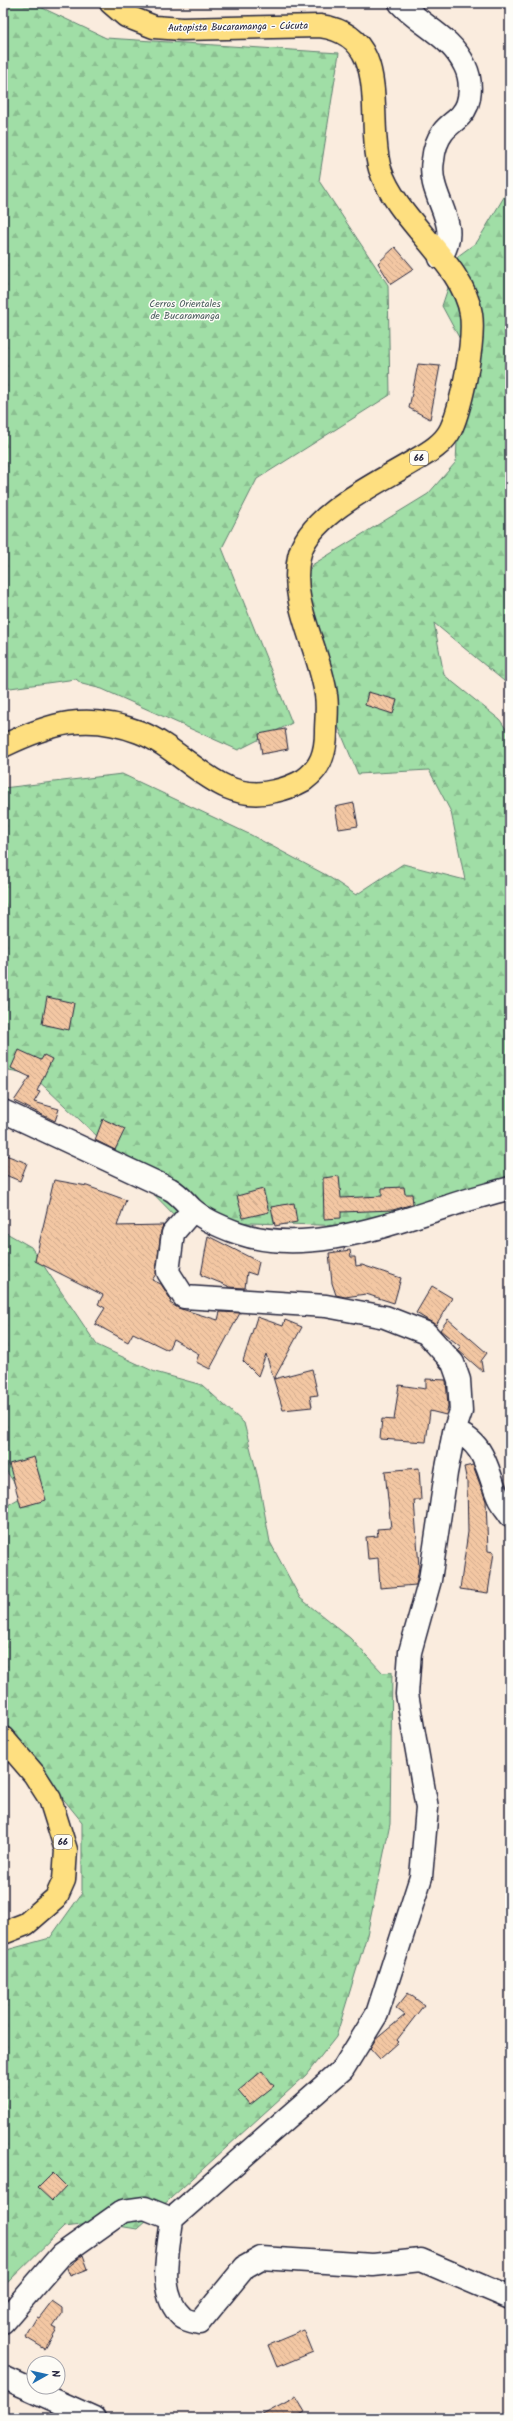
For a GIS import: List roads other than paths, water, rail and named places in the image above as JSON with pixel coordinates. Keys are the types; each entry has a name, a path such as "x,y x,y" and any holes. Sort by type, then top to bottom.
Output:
{"highway":[{"name":"Autopista Bucaramanga - Cúcuta","path":"3,746 52,724 94,722 138,732 162,743 215,782 246,794 279,790 295,785 314,771 324,754 327,696 300,598 297,575 299,555 306,537 333,510 435,448 450,431 468,368 472,330 471,312 466,296 456,278 387,188 375,147 374,94 370,71 359,45 352,37 331,28 305,25 182,29 154,27 126,16 111,3"},
{"name":"66","path":"3,1738 34,1774 50,1799 66,1850 64,1880 56,1898 26,1924 3,1932"}],"street":[{"path":"400,3 451,44 466,66 470,84 469,100 462,114 444,131 435,145 432,161 431,174 433,189 446,216 449,231 447,248 440,258"},
{"path":"3,1111 170,1189 179,1195 193,1210 238,1232 266,1240 304,1241 377,1229 510,1188"},
{"path":"193,1210 173,1233 168,1272 184,1297 326,1306 385,1317 426,1333 453,1363 459,1380 461,1411 454,1432 430,1580 410,1652 407,1694 427,1808 421,1878 377,2014 343,2069 172,2219 166,2281 170,2297 182,2317 199,2323 245,2267 261,2258 373,2265 421,2260 510,2298"},
{"path":"454,1432 466,1435 475,1445 488,1467 500,1500 510,1515"},
{"path":"3,2322 61,2254 123,2211 145,2208 172,2219"},
{"path":"3,2376 94,2418"}],"park label":[{"name":"Cerros Orientales de Bucaramanga","path":"185,308"}]}
